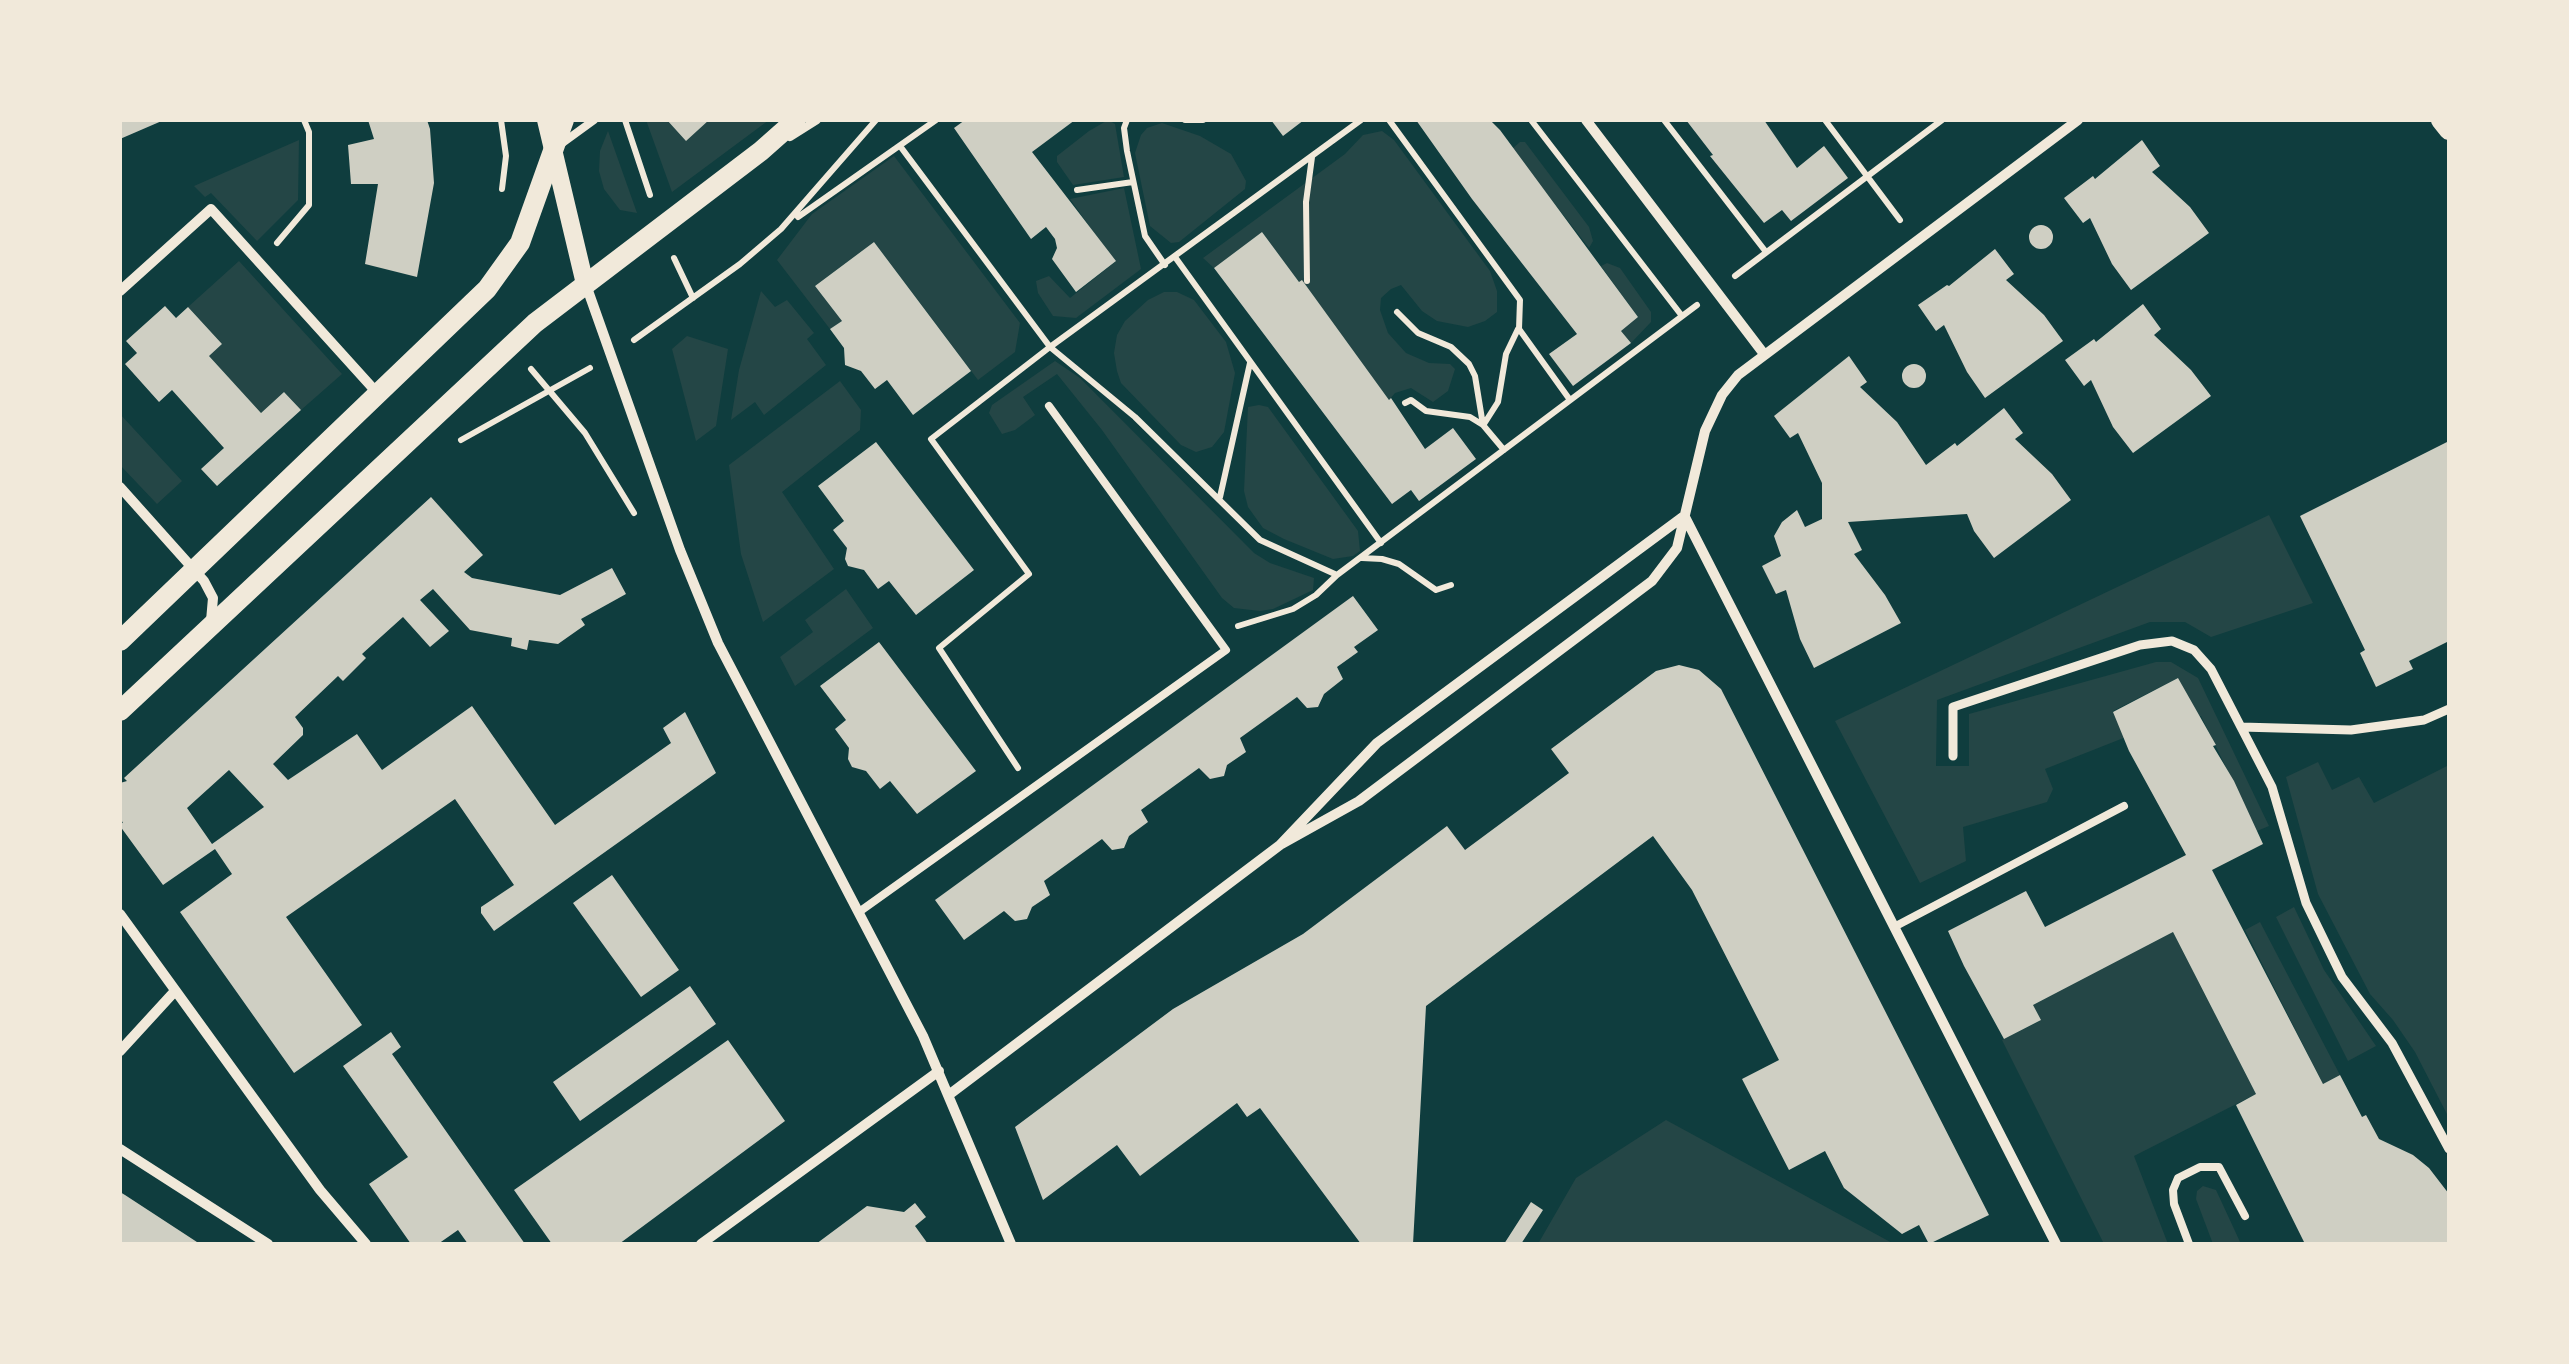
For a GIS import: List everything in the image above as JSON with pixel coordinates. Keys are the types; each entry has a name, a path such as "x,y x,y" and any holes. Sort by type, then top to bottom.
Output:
{"main road":[{"path":"120,641 475,303 520,242 564,120"},
{"path":"120,712 511,346 796,120"},
{"path":"2442,120 2449,130"}],"street":[{"path":"546,120 586,284 680,550 718,643 939,1070 1011,1244"},
{"path":"1586,120 1764,354"},
{"path":"950,1094 1280,845 1359,800 1628,602 1671,560 1678,548 1699,452 1716,406 1738,375 2078,120"},
{"path":"120,291 211,209 379,395"},
{"path":"120,487 195,570 214,598 208,630"},
{"path":"1280,845 1377,742 1685,516"},
{"path":"1685,516 2056,1244"},
{"path":"1954,756 1953,707 2140,645 2172,640 2194,650 2211,669 2272,786 2306,903 2342,977 2392,1043 2449,1149"},
{"path":"2241,727 2351,730 2424,720 2449,709"},
{"path":"120,914 320,1190 366,1244"},
{"path":"120,1051 175,991"},
{"path":"701,1244 939,1070"},
{"path":"120,1149 268,1244"}],"lane":[{"path":"553,150 594,120"},
{"path":"726,176 817,120"},
{"path":"860,912 1226,650 1049,406"},
{"path":"1894,927 2124,806"},
{"path":"2189,1244 2174,1204 2173,1190 2178,1178 2209,1165 2218,1168 2244,1216"}],"path":[{"path":"260,264 309,205 309,132 304,120"},
{"path":"500,120 506,156 500,201"},
{"path":"625,120 653,206"},
{"path":"781,229 876,120"},
{"path":"456,443 611,356 936,120"},
{"path":"1127,120 1124,128 1132,182 1145,236 1164,264"},
{"path":"1184,120 1203,120"},
{"path":"1389,120 1520,300 1519,328 1506,354 1498,402 1483,425"},
{"path":"1531,120 1682,316"},
{"path":"1664,120 1766,252"},
{"path":"1825,120 1915,241"},
{"path":"1208,624 1236,626 1293,608 1316,594 1942,120"},
{"path":"900,146 1050,347 1122,405 1260,540 1337,575"},
{"path":"1307,281 1306,202 1312,155"},
{"path":"1077,190 1132,182"},
{"path":"671,252 693,298"},
{"path":"1175,257 1381,543"},
{"path":"1397,312 1418,333 1450,347 1469,364 1475,376 1483,425"},
{"path":"1519,328 1570,400"},
{"path":"1220,498 1250,362"},
{"path":"550,390 585,433 638,521"},
{"path":"1405,402 1411,400 1426,410 1470,417 1483,425 1504,450"},
{"path":"1360,558 1399,564 1436,590 1451,585"}],"shaded area":[{"path":"646,120 769,120 672,192"},
{"path":"1108,120 1115,124 1124,177 1073,185 1057,156"},
{"path":"1162,123 1200,136 1231,154 1246,181 1245,189 1179,242 1171,243 1150,226 1135,153 1147,128"},
{"path":"608,131 637,213 620,210 604,189 599,171 600,151"},
{"path":"1382,131 1394,140 1490,271 1497,291 1497,312 1468,327 1437,321 1422,311 1401,285 1381,298 1380,310 1388,333 1406,353 1429,363 1450,364 1455,369 1448,391 1433,402 1411,388 1395,393 1389,400 1262,232 1214,268 1203,258 1345,154 1363,135"},
{"path":"299,140 298,200 257,241 211,193 205,197 194,186"},
{"path":"1525,142 1589,227 1593,241 1589,248 1512,149"},
{"path":"894,156 1020,323 1015,352 978,380 874,242 815,286 842,321 830,329 777,260 812,214"},
{"path":"1124,188 1141,269 1076,318 1053,316 1038,293 1036,281 1049,276 1070,298 1115,262 1070,199"},
{"path":"239,261 342,374 301,410 284,392 261,413 209,356 222,344 188,307"},
{"path":"1607,263 1620,268 1651,312 1651,322 1631,343 1621,331 1638,317 1601,266"},
{"path":"761,291 775,307 787,300 814,333 807,339 826,365 764,415 755,402 731,420 739,370"},
{"path":"1164,292 1177,292 1194,300 1226,342 1235,373 1224,432 1212,447 1196,452 1181,445 1121,383 1117,371 1114,353 1117,335 1125,321 1148,300"},
{"path":"687,336 728,349 716,426 696,441 672,349"},
{"path":"1055,361 1080,378 1254,553 1270,563 1314,578 1313,590 1260,611 1234,608 1222,598 1102,430 1057,374 1023,397 1035,415 1015,430 1002,434 989,413 992,405"},
{"path":"840,381 861,410 860,430 782,492 834,569 763,622 741,554 729,465"},
{"path":"1248,407 1268,407 1358,531 1360,551 1353,556 1333,559 1284,539 1263,528 1248,507 1244,491"},
{"path":"120,414 182,481 157,504 120,465"},
{"path":"2269,515 2313,603 2211,637 2185,622 2150,622 1937,700 1936,766 1969,766 1969,714 2156,662 2171,662 2198,678 2269,826 2257,831 2201,716 2198,717 2178,678 2113,711 2126,737 2045,769 2053,789 2047,802 1963,827 1966,861 1920,883 1835,721"},
{"path":"846,589 873,628 795,686 780,657 813,632 805,620"},
{"path":"2318,762 2332,790 2359,777 2374,803 2449,765 2449,1118 2415,1052 2370,994 2318,894 2286,777"},
{"path":"2294,907 2324,970 2376,1046 2348,1061 2276,917"},
{"path":"2260,922 2340,1075 2323,1084 2245,930"},
{"path":"2173,932 2256,1094 2134,1156 2168,1244 2104,1244 2002,1040 2040,1021 2033,1005"},
{"path":"1666,1120 1894,1244 1538,1244 1576,1178"},
{"path":"2203,1186 2216,1190 2241,1244 2213,1244 2196,1199"}],"building":[{"path":"120,120 164,120 120,139"},
{"path":"368,120 427,120 430,129 434,183 417,277 365,264 378,184 351,184 348,145 374,139"},
{"path":"667,120 709,120 686,141"},
{"path":"965,120 1075,120 1032,152 1116,261 1076,292 1052,259 1057,248 1055,239 1046,227 1031,239 954,128"},
{"path":"1271,120 1304,120 1283,136"},
{"path":"1416,120 1490,120 1500,130 1638,317 1621,331 1631,343 1573,386 1549,354 1577,334"},
{"path":"1686,120 1764,120 1797,168 1824,146 1848,178 1791,221 1782,210 1764,223"},
{"path":"2142,140 2160,166 2152,172 2190,207 2209,233 2131,290 2112,264 2090,218 2083,223 2064,198 2093,176 2095,179"},
{"path":"2041,225 2053,237 2041,249 2029,237"},
{"path":"1262,232 1391,398 1425,449 1453,428 1476,459 1419,501 1411,490 1392,504 1214,268"},
{"path":"874,242 971,371 913,415 887,380 875,389 861,371 845,365 844,348 830,329 842,321 815,286"},
{"path":"1995,249 2014,274 2006,280 2044,315 2063,341 1985,398 1944,325 1936,331 1918,305"},
{"path":"2143,304 2161,329 2154,335 2191,370 2211,396 2133,453 2113,427 2091,380 2084,386 2065,360 2094,339 2096,342"},
{"path":"165,306 176,318 188,307 222,344 209,356 261,413 284,392 301,410 217,486 201,469 224,448 172,390 159,402 125,364 137,353 126,341"},
{"path":"1849,356 1867,382 1860,387 1897,422 1926,465 2004,408 2023,433 2015,439 2052,474 2071,500 1994,558 1967,514 1848,522 1862,550 1854,554 1901,623 1814,668 1800,639 1786,590 1776,594 1762,566 1781,556 1774,536 1782,522 1797,510 1805,527 1822,519 1822,483 1798,433 1790,438 1774,416"},
{"path":"1914,364 1926,376 1914,388 1902,376"},
{"path":"2449,441 2449,641 2409,661 2413,669 2376,687 2360,653 2365,650 2300,516"},
{"path":"876,442 974,570 916,615 889,581 878,589 864,570 848,566 847,548 833,530 844,521 818,486"},
{"path":"431,497 483,555 464,572 472,578 560,595 612,568 626,594 581,619 585,625 558,644 529,640 527,650 511,646 512,638 470,630 433,589 420,600 449,631 430,647 403,617 362,654 366,658 343,681 338,676 295,717 303,735 273,764 288,780 357,734 382,770 472,706 555,825 671,743 663,728 685,712 716,773 494,931 481,907 514,885 455,799 286,917 362,1025 294,1073 180,912 232,874 215,849 163,885 120,826 120,783 127,781 124,778","holes":["229,770 264,807 212,844 187,808"]},
{"path":"1353,596 1378,630 1354,647 1358,652 1337,667 1343,679 1324,694 1318,707 1307,708 1297,697 1240,738 1246,752 1227,765 1224,776 1210,779 1199,768 1141,810 1148,822 1129,836 1124,848 1112,850 1102,839 1044,881 1050,895 1032,907 1027,919 1015,921 1004,911 964,940 935,900"},
{"path":"879,642 976,771 917,814 890,781 880,789 866,771 852,767 849,748 835,729 846,720 820,686"},
{"path":"1679,665 1699,670 1721,689 1989,1215 1929,1244 1919,1225 1902,1234 1844,1188 1825,1151 1789,1170 1742,1079 1779,1060 1692,890 1653,836 1426,1006 1413,1244 1361,1244 1260,1108 1247,1117 1237,1103 1140,1176 1117,1145 1043,1200 1015,1127 1173,1009 1303,934 1447,826 1465,850 1569,773 1551,749 1656,671"},
{"path":"2178,678 2216,745 2213,746 2263,844 2212,870 2323,1084 2340,1075 2362,1117 2366,1115 2379,1139 2413,1155 2449,1194 2449,1244 2305,1244 2236,1105 2256,1094 2173,932 2033,1005 2041,1020 2004,1039 1964,966 1948,931 2026,891 2045,927 2186,855 2129,751 2113,712"},
{"path":"612,875 679,970 641,997 573,903"},
{"path":"690,986 716,1024 580,1121 553,1082"},
{"path":"391,1032 401,1047 392,1054 525,1244 468,1244 458,1230 438,1244 411,1244 369,1184 408,1157 343,1066"},
{"path":"728,1040 785,1121 619,1244 552,1244 514,1190"},
{"path":"120,1192 125,1195 200,1244 120,1244"},
{"path":"1531,1202 1543,1210 1521,1244 1504,1244"},
{"path":"915,1203 926,1217 915,1226 928,1244 816,1244 867,1206 904,1212"}]}
